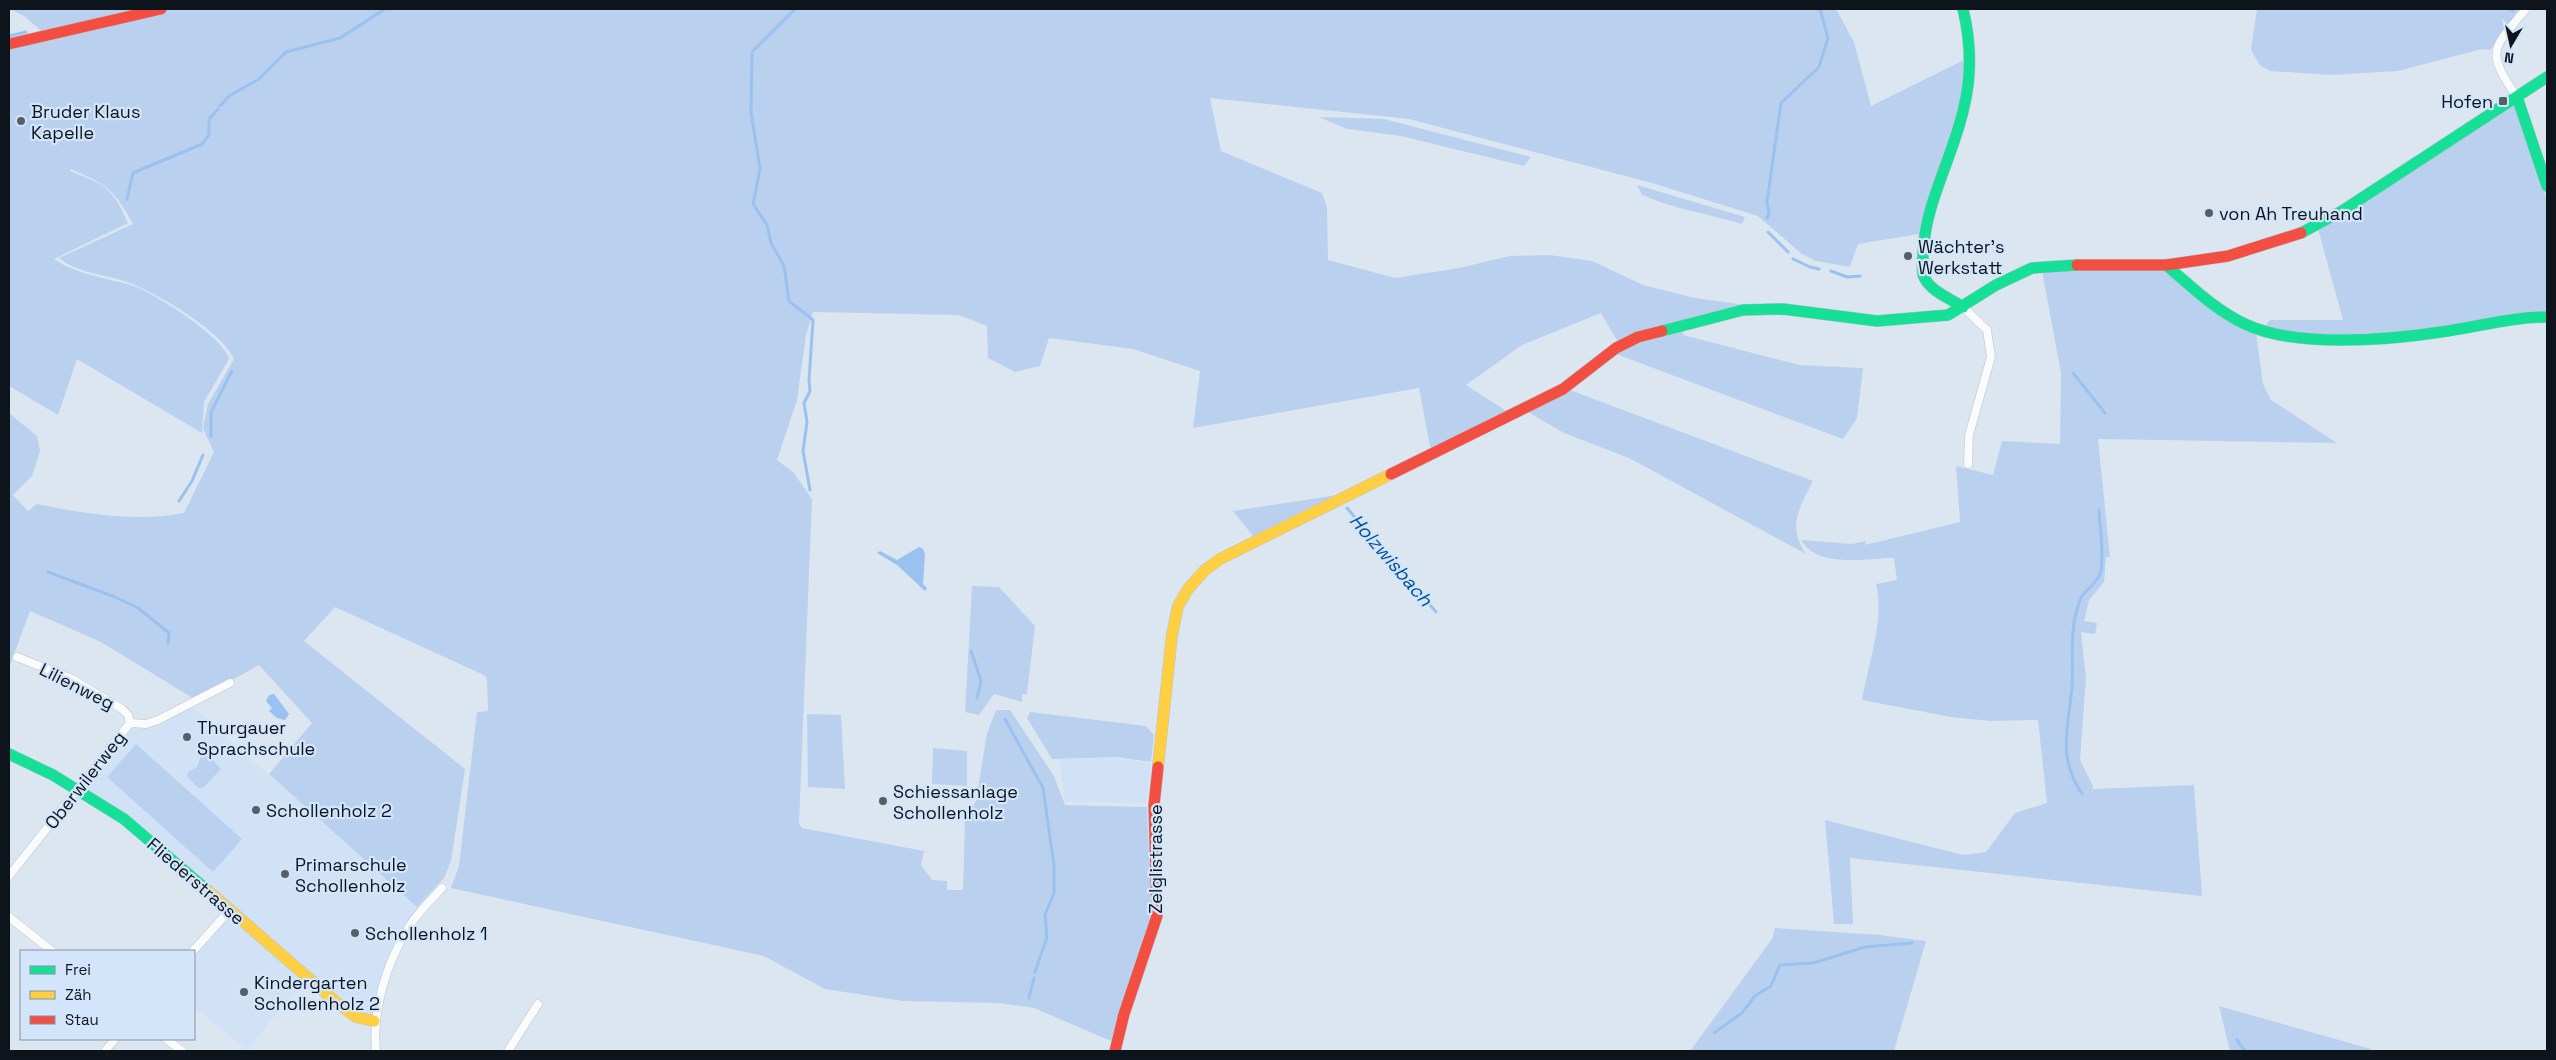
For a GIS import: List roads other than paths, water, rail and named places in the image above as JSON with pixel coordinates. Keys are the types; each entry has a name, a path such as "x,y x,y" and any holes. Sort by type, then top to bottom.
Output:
{"street":[{"path":"9,44 161,9"},
{"path":"1963,9 1970,55 1968,89 1955,139 1931,201 1924,230 1923,257 1924,276 1930,285 1963,307 1988,330 1990,357 1969,435 1968,464"},
{"path":"2526,9 2500,40 2496,50 2498,70 2517,97 2547,186"},
{"name":"Zelglistrasse","path":"1115,1051 1124,1014 1157,916 1154,805 1172,635 1178,606 1188,589 1205,570 1252,542 1563,389 1616,348 1638,337 1743,310 1783,309 1877,321 1948,315 2012,276 2042,266 2166,265 2228,256 2302,233 2342,211 2547,77"},
{"path":"2166,265 2234,319 2257,330 2277,335 2326,338 2405,336 2547,317"},
{"name":"Lilienweg","path":"17,657 72,679 122,709 128,715 130,723"},
{"name":"Oberwilerweg","path":"9,876 79,790 130,723 146,724 158,720 230,684"},
{"name":"Fliederstrasse","path":"9,754 54,774 124,819 336,1002 356,1017 374,1021"},
{"path":"376,1051 374,1021 387,976 407,930 442,888"},
{"path":"194,950 230,910"},
{"path":"9,917 51,950"},
{"path":"508,1051 538,1004"},
{"path":"105,1051 114,1040"},
{"path":"167,1040 182,1051"}],"waterway":[{"path":"220,106 229,96 259,79 286,52 340,38 385,9"},
{"path":"795,9 752,52 751,112 760,169 753,204 767,225 771,243 784,266 789,301 813,320 810,391 804,403 807,422 803,451 810,490"},
{"path":"1767,218 1769,214 1767,202 1781,103 1819,67 1828,38 1820,9"},
{"path":"2509,9 2513,11"},
{"path":"9,36 26,32"},
{"path":"127,199 133,173 202,144 209,135 209,119 218,109"},
{"path":"1768,232 1788,252"},
{"path":"1793,259 1819,269"},
{"path":"1831,271 1847,277 1860,276"},
{"path":"211,436 211,412 232,371"},
{"path":"2073,373 2105,413"},
{"path":"179,501 192,481 203,455"},
{"name":"Holzwisbach","path":"1347,508 1436,612"},
{"path":"2082,794 2069,767 2066,742 2072,688 2074,620 2081,598 2098,579 2102,564 2099,510"},
{"path":"48,572 115,597 138,608 169,633 168,643"},
{"path":"971,651 981,681 977,698"},
{"path":"1005,719 1043,788 1054,865 1054,893 1045,915 1047,937 1035,972"},
{"path":"1714,1033 1742,1013 1755,996 1771,986 1780,965 1813,963 1865,947 1912,943"},
{"path":"1029,998 1034,978"},
{"path":"2237,1040 2245,1051"}],"place":[{"name":"Hofen","path":"2503,101"},
{"name":"Bruder Klaus Kapelle","path":"21,121"},
{"name":"von Ah Treuhand","path":"2209,213"},
{"name":"Wächter's Werkstatt","path":"1908,256"},
{"name":"Thurgauer Sprachschule","path":"187,737"},
{"name":"Schiessanlage Schollenholz","path":"883,801"},
{"name":"Schollenholz 2","path":"256,810"},
{"name":"Primarschule Schollenholz","path":"285,874"},
{"name":"Schollenholz 1","path":"355,933"},
{"name":"Kindergarten Schollenholz 2","path":"244,992"}]}
